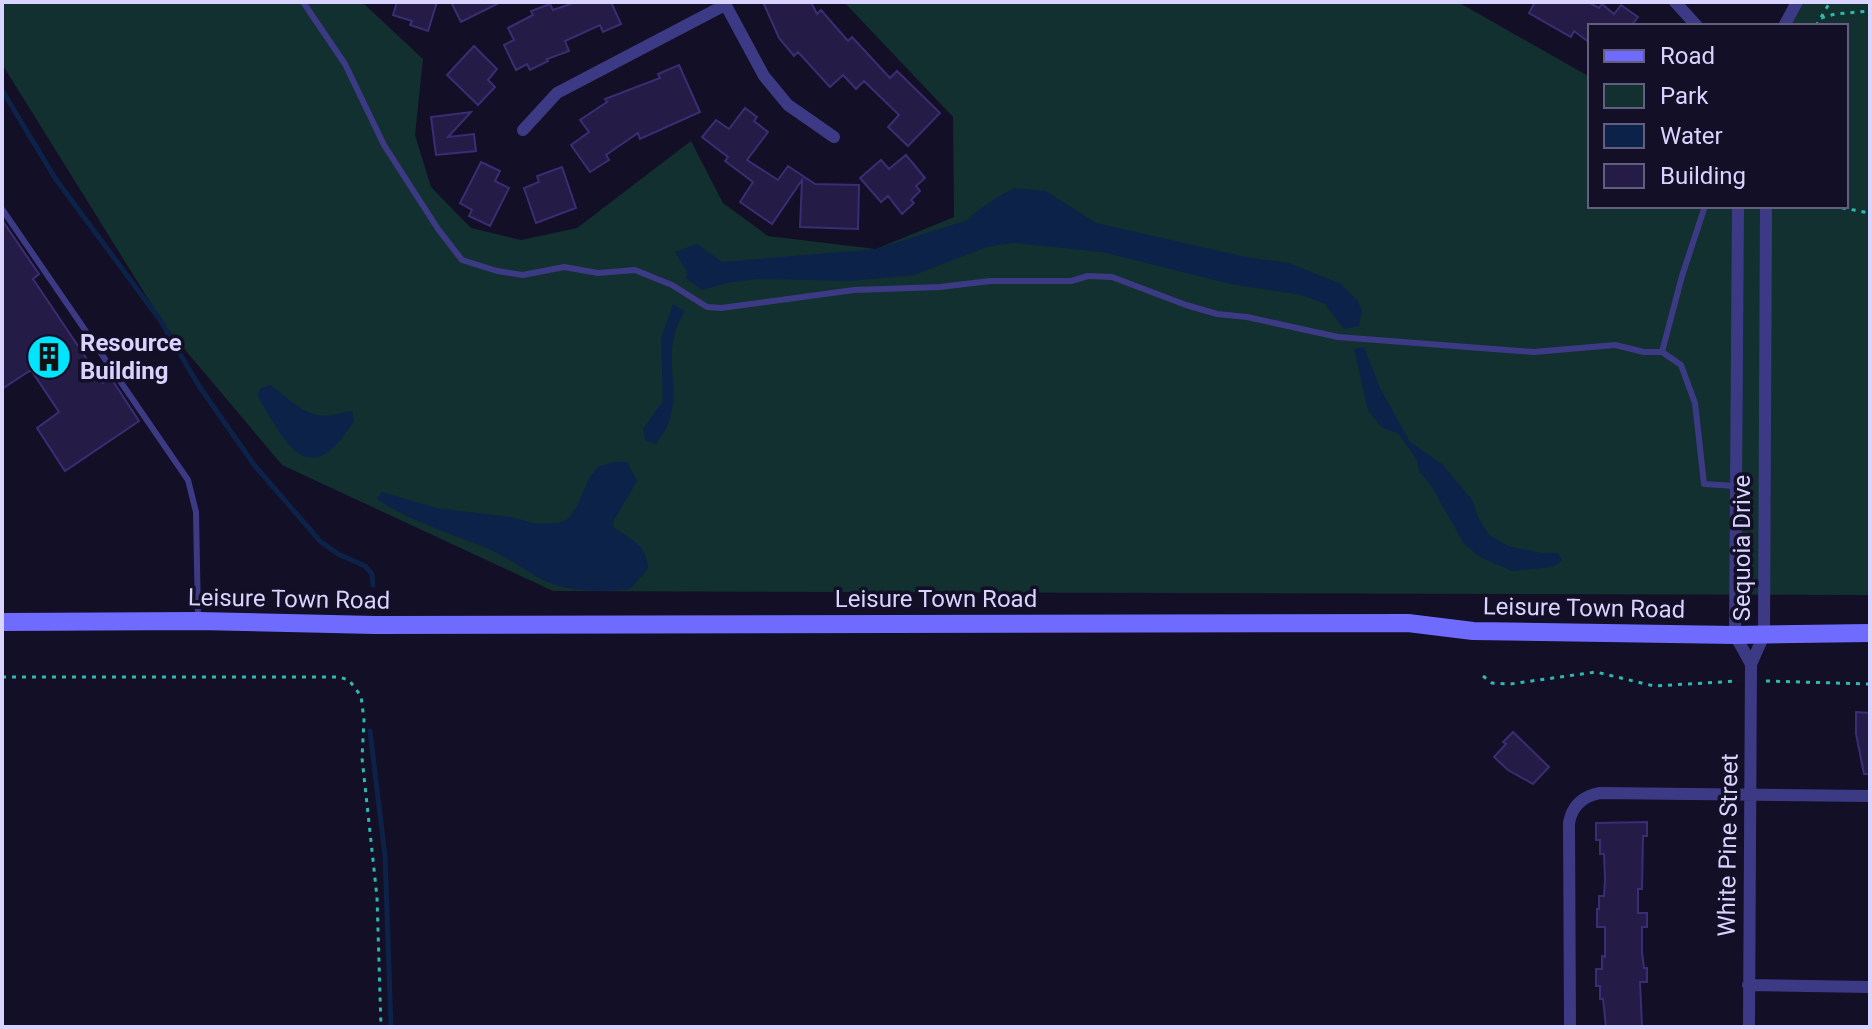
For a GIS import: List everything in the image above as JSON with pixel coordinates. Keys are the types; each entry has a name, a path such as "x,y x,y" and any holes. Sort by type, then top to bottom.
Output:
{"main road":[{"name":"Leisure Town Road","path":"2,622 198,621 375,625 1408,623 1473,631 1735,635 1870,633"}],"street":[{"path":"1675,2 1695,24"},
{"path":"1785,24 1797,2"},
{"path":"523,130 557,93 724,3 764,76 780,96 811,123 834,137"},
{"name":"Sequoia Drive","path":"1738,208 1735,635 1751,664"},
{"name":"Sequoia Drive","path":"1751,664 1764,635 1766,208"},
{"name":"White Pine Street","path":"1749,1027 1751,664"},
{"path":"1570,1027 1569,823 1573,809 1585,798 1600,793 1870,796"},
{"path":"1748,985 1870,987"}],"lane":[{"path":"303,2 345,64 384,145 438,229 462,260 523,275 564,267 598,273 635,270 672,285 707,307 721,308 854,290 1112,277 1217,314 1247,317 1338,337 1534,352 1615,345 1644,352 1662,352 1681,365 1695,403 1704,484 1735,486"},
{"path":"1662,352 1704,208"},
{"path":"2,209 188,480 196,512 198,621"}],"path":[{"path":"1817,24 1830,2"},
{"path":"1821,18 1870,11"},
{"path":"1843,208 1870,213"},
{"path":"1483,676 1492,683 1510,684 1596,672 1654,686 1751,681 1870,684"},
{"path":"2,677 339,677 349,680 361,696 364,720 362,758 377,897 381,1027"}],"green space":[{"path":"2,2 362,2 423,59 415,135 431,187 471,228 521,240 577,228 691,141 723,203 768,236 876,249 954,217 953,117 844,2 1458,2 1588,76 1588,208 1848,208 1848,24 1786,24 1797,2 1870,2 1870,595 553,591 282,465 165,326 2,64"}],"water":[{"path":"1014,188 1046,191 1096,223 1246,257 1289,263 1341,284 1357,300 1362,311 1359,326 1344,329 1325,304 1302,295 1230,284 1102,252 1014,243 987,247 914,275 850,281 757,279 702,290 686,278 687,272 675,252 697,244 722,262 876,249 968,220"},
{"path":"673,304 685,311 672,346 672,410 667,427 656,444 645,440 643,429 663,401 661,338"},
{"path":"1364,347 1380,388 1410,442 1442,464 1473,501 1489,535 1508,546 1558,553 1562,560 1553,567 1512,571 1480,557 1464,544 1432,487 1419,471 1417,460 1398,433 1382,428 1368,410 1354,349"},
{"path":"270,385 306,411 323,416 352,411 354,421 338,443 324,454 311,458 300,454 278,431 257,395 261,388"},
{"path":"627,462 637,481 613,522 614,528 638,544 647,561 648,569 630,589 583,590 549,583 495,552 414,519 377,499 382,492 436,508 511,517 537,524 559,523 568,519 598,467"}],"building":[{"path":"397,2 437,2 428,31 410,25 412,21 393,15"},
{"path":"451,2 501,2 461,22"},
{"path":"576,2 611,2 621,24 603,32 600,25 565,41 569,51 547,59 530,70 527,64 516,70 504,45 514,40 508,28 533,15 531,11 550,4 553,10"},
{"path":"763,2 811,2 817,14 821,10 848,41 852,37 890,78 897,71 940,113 908,146 888,127 899,115 864,81 856,89 843,75 830,87 798,52 794,56 779,38"},
{"path":"1535,2 1588,2 1599,8 1602,4 1614,14 1621,5 1638,17 1633,24 1588,24 1588,42 1574,31 1571,37 1529,13"},
{"path":"474,46 497,69 488,80 495,87 478,105 447,75"},
{"path":"679,65 700,112 640,139 638,133 606,155 609,160 590,172 571,145 589,132 580,120 607,102 605,99 660,78 658,74"},
{"path":"745,108 757,117 754,121 768,132 747,160 778,180 788,166 815,184 859,185 858,229 800,227 802,180 772,224 740,202 753,182 725,161 728,157 702,137 716,120 729,129"},
{"path":"471,112 448,137 474,134 476,151 436,155 431,117"},
{"path":"906,155 925,178 916,186 920,191 911,200 914,203 902,214 888,196 881,202 860,178 881,160 889,169"},
{"path":"481,162 500,171 495,181 509,188 490,226 469,216 472,210 460,203"},
{"path":"562,167 576,208 536,223 524,188 539,182 537,176"},
{"name":"Resource Building","path":"2,220 39,274 33,279 103,383 111,378 139,421 65,471 37,428 59,412 31,370 2,389"},
{"path":"1856,712 1870,713 1870,774 1864,774 1856,734"},
{"path":"1513,732 1549,767 1533,784 1508,770 1494,757"},
{"path":"1647,822 1647,836 1643,836 1642,889 1638,889 1638,913 1647,913 1647,927 1642,927 1647,982 1640,982 1642,1027 1606,1027 1600,986 1596,986 1596,969 1602,969 1602,956 1605,957 1605,927 1597,927 1597,909 1599,896 1604,896 1605,880 1604,854 1600,854 1600,840 1596,840 1596,823"}],"waterway":[{"path":"2,90 55,178 160,320 199,386 255,466 320,541 338,554 365,566 372,574 373,585"},
{"path":"370,731 385,856 391,1027"}],"place":[{"name":"Resource Building","path":"49,357"}]}
